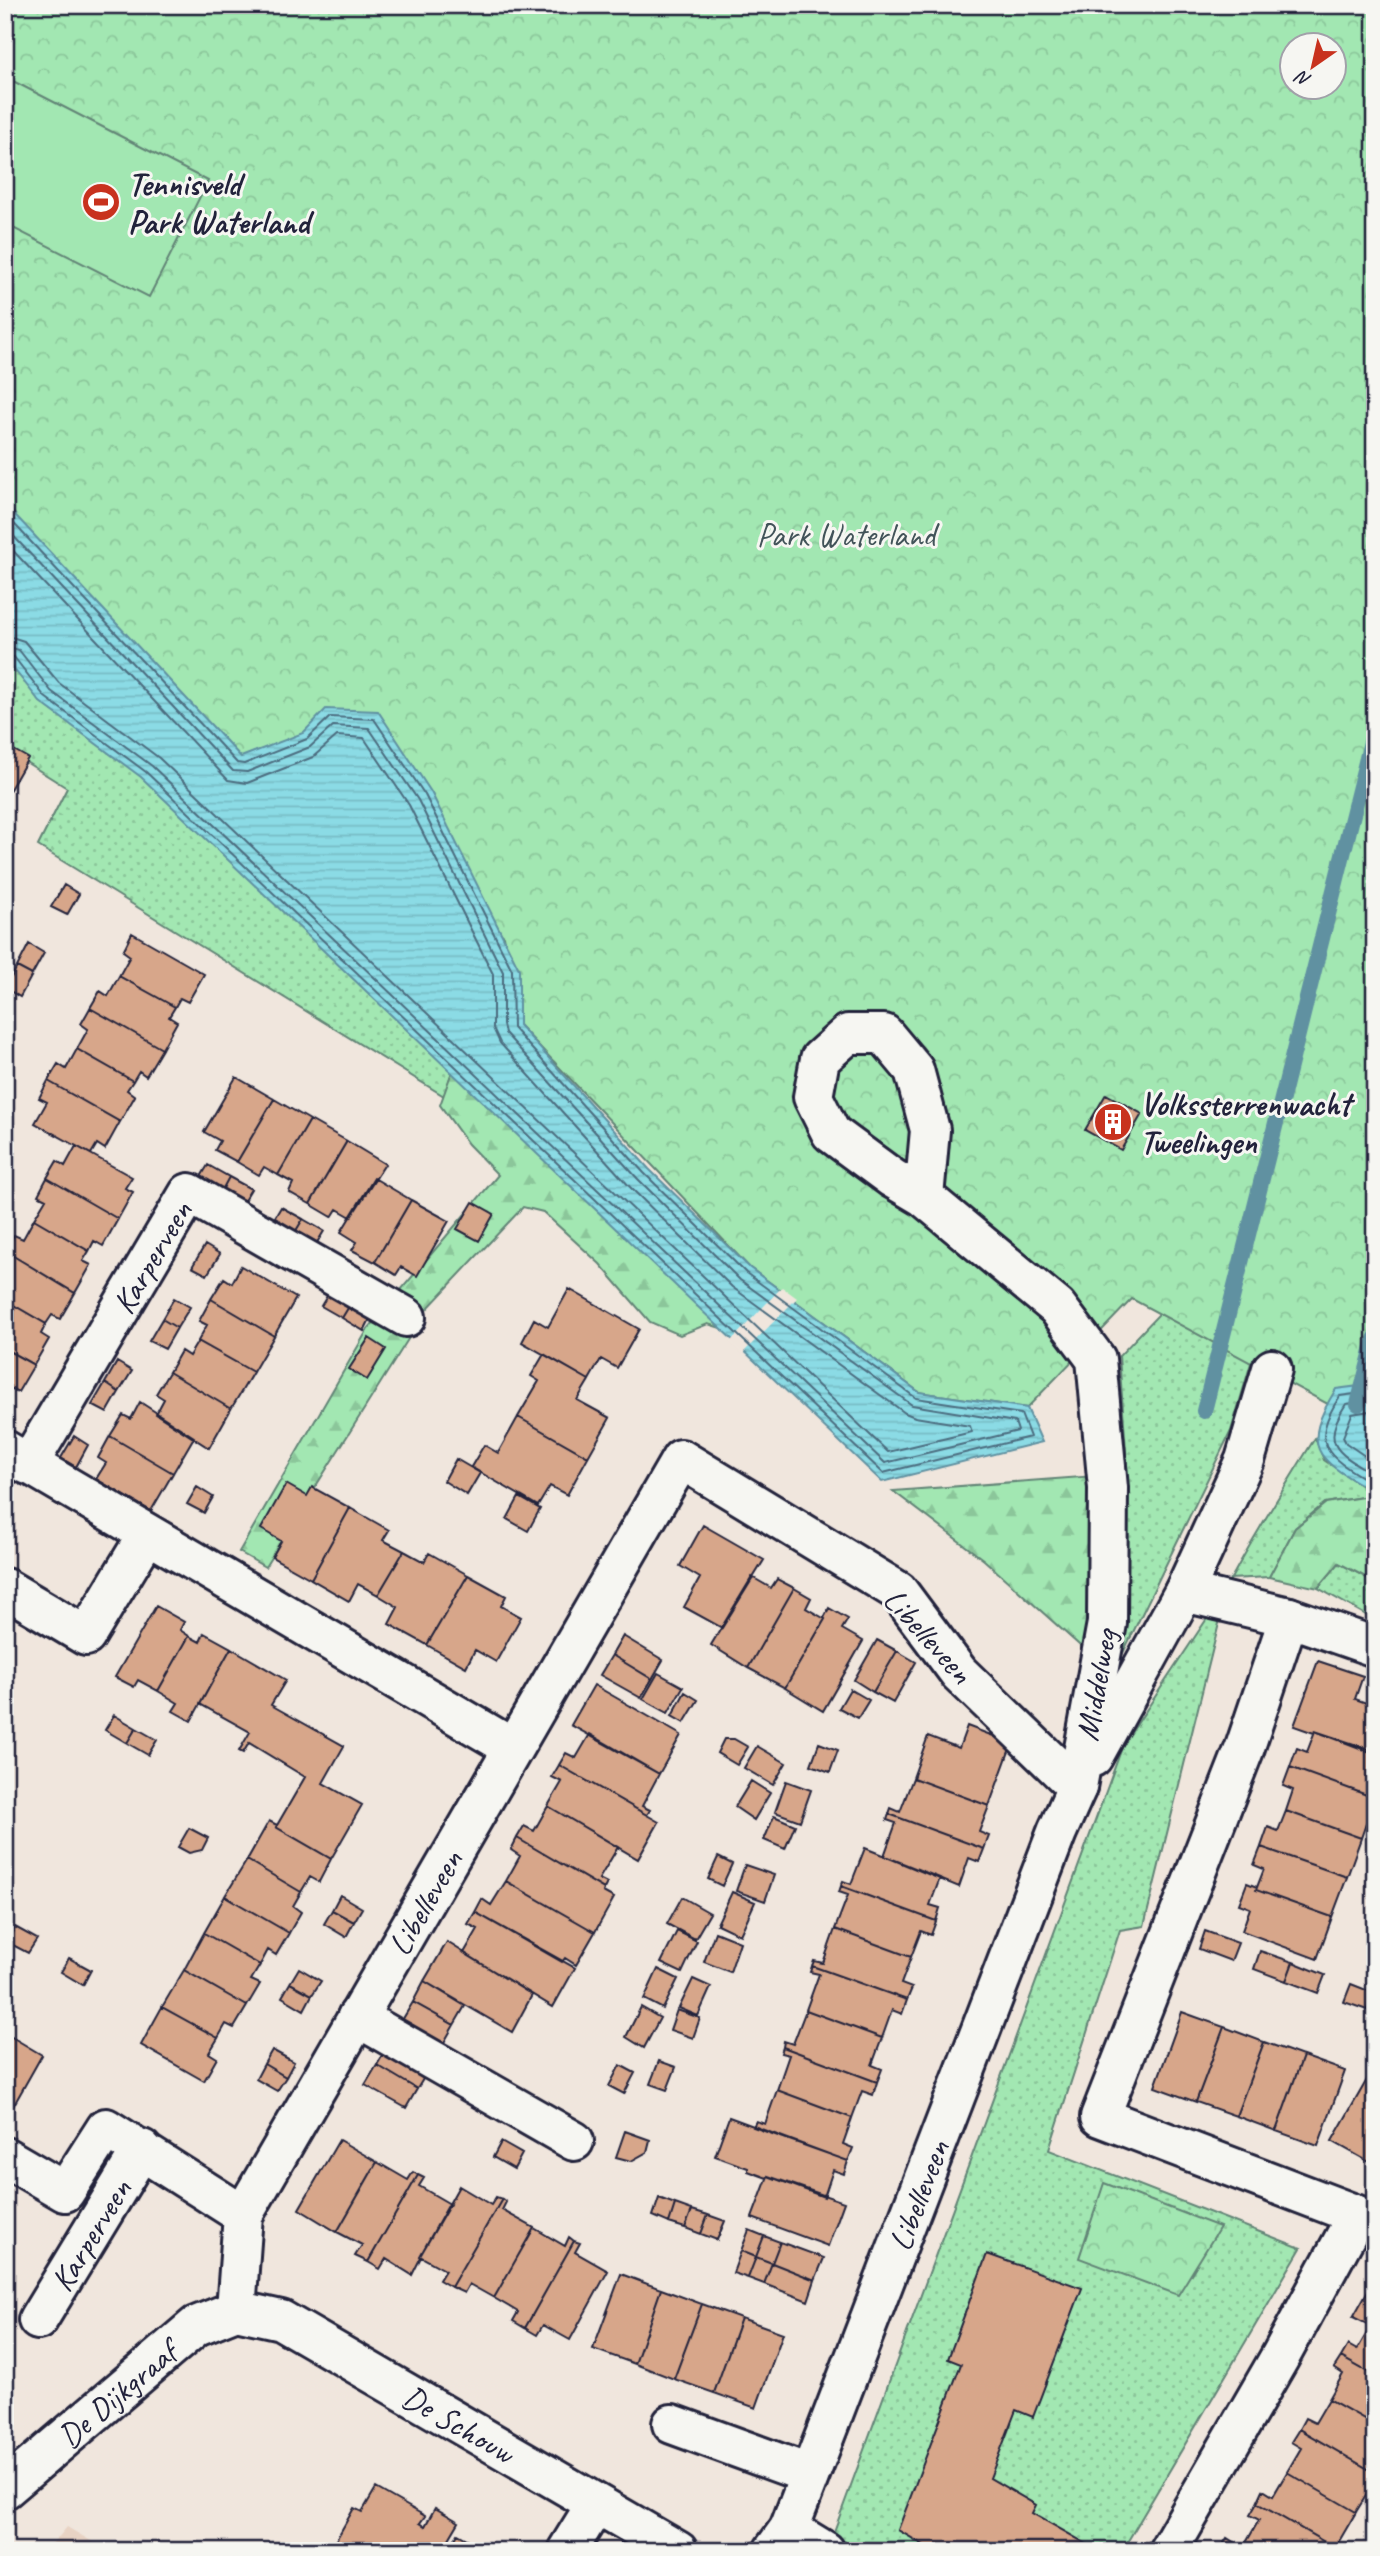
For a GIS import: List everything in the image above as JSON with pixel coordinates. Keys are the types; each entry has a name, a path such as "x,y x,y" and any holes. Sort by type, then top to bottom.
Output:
{"street":[{"name":"Karperveen","path":"406,1317 189,1193 17,1458 513,1748"},
{"name":"Middelweg","path":"924,1197 1057,1307 1096,1359 1108,1488 1107,1623 1077,1787"},
{"name":"Middelweg","path":"1077,1787 1184,1592 1245,1460 1272,1369"},
{"name":"Libelleveen","path":"236,2309 243,2215 681,1459 898,1591 960,1673 1077,1787 1057,1832 809,2474 781,2540 825,2551"},
{"path":"5,1588 86,1636 147,1535"},
{"path":"1184,1592 1289,1617 1375,1647"},
{"path":"1168,2551 1280,2357 1366,2220 1100,2117 1244,1751 1289,1617"},
{"path":"357,2017 574,2141"},
{"name":"Karperveen","path":"5,2157 65,2192 106,2128 243,2215"},
{"name":"Karperveen","path":"38,2320 142,2150"},
{"name":"De Dijkgraaf","path":"5,2489 196,2326 236,2309"},
{"name":"De Schouw","path":"236,2309 281,2320 678,2551"},
{"path":"672,2424 809,2474"},
{"path":"567,2551 596,2504"}],"shaded area":[{"path":"67,2527 108,2551 47,2551"}],"green space":[{"name":"Park Waterland","path":"5,5 1375,5 1375,1478 1354,1418 1132,1299 1027,1408 919,1392 750,1268 519,1025 504,936 260,750 241,758 166,678 5,555"},
{"name":"Tennisveld Park Waterland","path":"9,79 208,181 149,297 5,224 5,87"},
{"path":"5,623 454,1066 444,1096 38,846 67,788 5,749"},
{"path":"1375,941 1231,1431 1120,1659 1128,1478 1119,1356 1176,1296"},
{"path":"454,1066 724,1329 708,1324 680,1335 650,1322 600,1264 543,1212 523,1207 427,1309 265,1567 239,1552 368,1329 498,1175 468,1144 440,1105"},
{"path":"1315,1438 1324,1460 1375,1495 1325,1503 1295,1528 1269,1577 1231,1579"},
{"path":"1095,1476 1087,1652 984,1560 893,1491"},
{"path":"1375,1495 1375,1582 1339,1563 1318,1588 1269,1577 1295,1528 1326,1503"},
{"path":"1339,1563 1375,1582 1375,1620 1318,1588"},
{"path":"1229,1582 1144,1926 1120,1930 1049,2150 1301,2248 1122,2551 856,2551 832,2537 1123,1745"},
{"path":"1104,2183 1220,2227 1178,2295 1079,2258"}],"water":[{"path":"5,504 241,757 303,733 326,709 378,711 431,792 519,969 519,1025 649,1169 750,1268 919,1392 1027,1408 1042,1442 882,1482 141,777 40,702 5,658"},
{"path":"1375,1384 1375,1493 1328,1462 1320,1452 1317,1441 1318,1427 1324,1410 1336,1389"}],"pier":[{"path":"782,1287 797,1298 742,1354 730,1342"}],"building":[{"path":"5,745 28,758 5,798"},
{"path":"64,885 79,894 67,915 51,907"},
{"path":"132,933 204,974 188,1002 180,998 175,1007 119,976 130,956 123,951"},
{"path":"29,944 44,953 32,975 17,967"},
{"path":"17,967 32,975 20,997 5,988"},
{"path":"119,976 175,1007 169,1017 177,1022 162,1049 90,1008 100,991 108,996"},
{"path":"90,1008 162,1049 146,1076 139,1071 133,1081 77,1049 88,1029 81,1024"},
{"path":"77,1049 133,1081 127,1090 135,1096 120,1122 48,1081 58,1064 66,1069"},
{"path":"236,1077 274,1099 237,1162 215,1150 220,1141 204,1132"},
{"path":"48,1081 120,1122 105,1149 97,1144 91,1154 35,1123 47,1102 39,1098"},
{"name":"Volkssterrenwacht Tweelingen","path":"1106,1094 1142,1114 1121,1150 1085,1130"},
{"path":"274,1099 310,1120 278,1175 264,1167 259,1175 237,1162"},
{"path":"310,1120 347,1141 310,1204 289,1192 293,1183 278,1175"},
{"path":"347,1141 385,1164 351,1217 337,1209 332,1217 310,1204"},
{"path":"76,1146 132,1177 125,1188 133,1192 118,1219 47,1178 57,1161 65,1166"},
{"path":"208,1165 229,1177 221,1192 199,1180"},
{"path":"229,1177 251,1189 242,1204 221,1192"},
{"path":"47,1178 118,1219 103,1246 94,1241 89,1251 34,1219 46,1199 38,1195"},
{"path":"374,1178 411,1200 375,1262 352,1250 357,1242 341,1232"},
{"path":"411,1200 449,1221 417,1276 401,1267 396,1275 375,1262"},
{"path":"473,1202 494,1214 479,1241 457,1229"},
{"path":"281,1207 303,1219 294,1234 272,1222"},
{"path":"34,1219 89,1251 83,1261 91,1265 75,1293 5,1251 14,1235 23,1239"},
{"path":"303,1219 324,1231 315,1246 294,1234"},
{"path":"205,1245 220,1254 207,1275 192,1267"},
{"path":"5,1251 75,1293 60,1319 52,1315 46,1324 5,1300"},
{"path":"241,1266 296,1298 274,1336 211,1299 224,1278 232,1283"},
{"path":"569,1289 639,1329 617,1368 601,1359 589,1380 522,1342 534,1319 548,1327"},
{"path":"330,1291 351,1303 342,1318 321,1306"},
{"path":"174,1298 190,1307 177,1328 162,1319"},
{"path":"211,1299 274,1336 253,1372 198,1341 207,1325 199,1321"},
{"path":"5,1300 46,1324 41,1334 49,1339 34,1365 5,1349"},
{"path":"351,1303 372,1315 364,1331 342,1318"},
{"path":"162,1319 177,1328 165,1349 149,1341"},
{"path":"369,1338 386,1349 367,1380 349,1369"},
{"path":"198,1341 253,1372 231,1409 169,1372 181,1351 189,1356"},
{"path":"5,1349 34,1365 18,1392 10,1388 5,1396"},
{"path":"544,1354 589,1380 577,1400 610,1418 588,1457 518,1417 539,1381 531,1376"},
{"path":"117,1362 132,1371 119,1392 105,1383"},
{"path":"169,1372 231,1409 209,1448 156,1414 164,1399 156,1394"},
{"path":"105,1383 119,1392 107,1413 92,1405"},
{"path":"140,1402 194,1437 173,1473 110,1436 123,1415 131,1419"},
{"path":"518,1417 588,1457 567,1495 550,1486 538,1506 471,1467 484,1445 498,1453"},
{"path":"74,1436 88,1445 76,1467 61,1458"},
{"path":"110,1436 173,1473 151,1511 96,1479 106,1463 98,1458"},
{"path":"456,1459 480,1473 467,1495 444,1481"},
{"path":"286,1484 307,1496 312,1487 350,1508 311,1579 272,1557 281,1541 261,1529"},
{"path":"197,1487 213,1497 204,1513 187,1504"},
{"path":"519,1497 540,1509 528,1531 507,1519"},
{"path":"350,1508 389,1530 383,1540 404,1551 378,1595 358,1584 349,1601 311,1579"},
{"path":"703,1525 764,1560 722,1628 684,1607 700,1578 680,1566"},
{"path":"404,1551 424,1562 429,1553 468,1575 427,1645 389,1624 398,1607 378,1595"},
{"path":"468,1575 506,1596 501,1606 521,1617 496,1662 475,1650 466,1667 427,1645"},
{"path":"752,1577 771,1588 777,1579 794,1588 748,1668 711,1645"},
{"path":"794,1588 811,1598 806,1608 825,1619 785,1688 748,1668"},
{"path":"156,1606 184,1622 180,1630 189,1636 158,1691 138,1680 134,1687 115,1677"},
{"path":"829,1608 848,1619 842,1629 863,1641 823,1711 785,1688"},
{"path":"204,1633 231,1648 191,1721 173,1711 178,1703 158,1691 189,1636 200,1642"},
{"path":"623,1636 663,1660 652,1679 612,1655"},
{"path":"877,1640 897,1651 873,1692 854,1680"},
{"path":"231,1648 286,1680 271,1705 344,1746 323,1783 362,1805 331,1859 276,1827 305,1777 249,1743 243,1753 239,1751 250,1732 200,1704"},
{"path":"897,1651 916,1662 893,1703 873,1692"},
{"path":"612,1655 652,1679 641,1698 600,1675"},
{"path":"1318,1661 1363,1676 1355,1699 1375,1706 1375,1739 1370,1752 1294,1726"},
{"path":"658,1673 683,1687 668,1713 643,1699"},
{"path":"594,1685 681,1735 659,1774 571,1725"},
{"path":"850,1689 869,1700 858,1718 839,1708"},
{"path":"685,1692 698,1700 684,1723 672,1716"},
{"path":"114,1715 136,1728 127,1743 105,1730"},
{"path":"967,1726 1012,1743 989,1806 913,1778 928,1736 959,1748"},
{"path":"136,1728 157,1740 148,1755 127,1743"},
{"path":"1315,1731 1375,1751 1375,1798 1290,1767 1297,1748 1307,1752"},
{"path":"590,1734 659,1774 642,1806 650,1810 647,1815 559,1765 566,1753 576,1758"},
{"path":"724,1739 734,1739 748,1747 737,1765 717,1753"},
{"path":"819,1743 838,1750 830,1772 811,1765"},
{"path":"757,1746 786,1763 773,1785 744,1768"},
{"path":"559,1765 659,1822 638,1859 548,1806 562,1782 552,1777"},
{"path":"1290,1767 1375,1798 1361,1838 1286,1811 1293,1790 1283,1786"},
{"path":"913,1778 989,1806 979,1832 989,1836 984,1849 889,1814 891,1808 900,1812"},
{"path":"751,1781 770,1793 754,1820 735,1807"},
{"path":"786,1781 811,1790 800,1821 775,1812"},
{"path":"548,1806 618,1847 599,1879 607,1883 604,1889 517,1838 524,1826 534,1831"},
{"path":"1286,1811 1361,1838 1347,1877 1261,1847 1268,1827 1278,1831"},
{"path":"889,1814 984,1849 979,1862 969,1858 959,1887 884,1856 896,1823 887,1820"},
{"path":"774,1816 795,1825 785,1849 764,1840"},
{"path":"269,1821 331,1859 319,1882 310,1877 301,1892 247,1860"},
{"path":"189,1828 208,1838 202,1850 189,1853 178,1847"},
{"path":"517,1838 604,1889 603,1892 614,1898 595,1932 506,1881 520,1856 511,1850"},
{"path":"1261,1847 1347,1877 1332,1917 1256,1890 1264,1869 1254,1865"},
{"path":"865,1848 940,1878 930,1905 940,1908 936,1921 841,1886 843,1881 851,1884"},
{"path":"718,1857 732,1864 722,1886 708,1879"},
{"path":"247,1860 301,1892 293,1906 301,1912 289,1933 225,1896"},
{"path":"745,1865 774,1875 765,1901 736,1891"},
{"path":"506,1881 595,1932 576,1965 565,1958 562,1962 475,1912 482,1899 491,1905"},
{"path":"1247,1883 1257,1887 1256,1890 1332,1917 1317,1959 1242,1931 1250,1908 1239,1904"},
{"path":"841,1886 936,1921 931,1935 921,1931 911,1957 835,1929 848,1895 839,1892"},
{"path":"732,1892 755,1902 740,1935 717,1924"},
{"path":"340,1895 362,1908 354,1922 332,1910"},
{"path":"225,1896 289,1933 276,1955 268,1950 260,1965 204,1933"},
{"path":"682,1897 710,1913 695,1939 667,1924"},
{"path":"332,1910 354,1922 346,1937 324,1924"},
{"path":"475,1912 575,1968 553,2007 464,1953 478,1929 468,1924"},
{"path":"15,1927 37,1939 28,1953 7,1942"},
{"path":"835,1929 911,1957 901,1984 912,1988 907,2000 812,1966 814,1961 823,1963"},
{"path":"677,1931 697,1941 682,1973 661,1963"},
{"path":"1205,1931 1238,1943 1231,1961 1199,1949"},
{"path":"715,1932 740,1942 730,1972 704,1962"},
{"path":"204,1933 260,1965 251,1980 260,1984 247,2006 184,1970"},
{"path":"447,1942 532,1995 512,2032 424,1981"},
{"path":"1260,1951 1293,1962 1286,1981 1254,1969"},
{"path":"69,1958 91,1970 83,1985 61,1972"},
{"path":"1293,1962 1325,1975 1318,1993 1286,1981"},
{"path":"812,1966 907,2000 902,2014 892,2010 882,2038 806,2010 819,1974 810,1972"},
{"path":"299,1968 321,1981 312,1995 290,1983"},
{"path":"658,1969 678,1979 663,2009 644,1999"},
{"path":"184,1970 247,2006 234,2028 226,2024 218,2038 162,2007"},
{"path":"693,1979 711,1987 698,2016 679,2008"},
{"path":"424,1981 465,2006 454,2025 413,2002"},
{"path":"290,1983 312,1995 304,2010 282,1997"},
{"path":"1351,1984 1374,1993 1367,2010 1344,2002"},
{"path":"413,2002 454,2025 442,2046 401,2022"},
{"path":"162,2007 218,2038 209,2053 217,2058 204,2081 141,2045"},
{"path":"641,2007 660,2018 644,2048 626,2037"},
{"path":"677,2010 700,2018 693,2038 670,2030"},
{"path":"806,2010 882,2038 872,2065 882,2069 877,2082 783,2047 784,2041 793,2044"},
{"path":"1182,2012 1224,2027 1196,2102 1155,2087"},
{"path":"1224,2027 1264,2042 1236,2116 1196,2102"},
{"path":"5,2033 42,2055 11,2110 5,2107"},
{"path":"1264,2042 1303,2056 1276,2131 1236,2116"},
{"path":"388,2046 429,2069 417,2089 377,2065"},
{"path":"783,2047 877,2082 873,2095 862,2091 852,2118 777,2090 789,2055 781,2053"},
{"path":"272,2050 294,2062 286,2077 264,2064"},
{"path":"1303,2056 1345,2071 1318,2146 1276,2131"},
{"path":"659,2061 676,2067 667,2090 650,2084"},
{"path":"264,2064 286,2077 277,2091 256,2079"},
{"path":"377,2065 417,2089 406,2108 365,2085"},
{"path":"620,2065 635,2073 624,2094 609,2086"},
{"path":"1372,2071 1375,2073 1375,2156 1371,2163 1332,2141"},
{"path":"777,2090 852,2118 843,2144 853,2148 848,2161 753,2127 756,2121 765,2124"},
{"path":"729,2117 848,2161 844,2174 833,2170 824,2197 748,2171 748,2168 715,2156"},
{"path":"625,2131 650,2140 647,2152 631,2161 616,2157"},
{"path":"339,2140 377,2162 337,2232 299,2209"},
{"path":"501,2142 522,2154 514,2169 493,2157"},
{"path":"377,2162 408,2180 413,2172 418,2175 368,2262 355,2256 362,2245 337,2232"},
{"path":"418,2175 424,2178 419,2186 450,2204 412,2275 386,2259 380,2269 368,2262"},
{"path":"768,2176 844,2202 828,2246 752,2218"},
{"path":"459,2186 491,2205 496,2197 502,2199 451,2287 439,2280 445,2270 420,2256"},
{"path":"659,2198 675,2204 669,2223 653,2216"},
{"path":"502,2199 506,2202 502,2210 534,2228 494,2298 469,2284 464,2293 451,2287"},
{"path":"675,2204 692,2210 685,2228 669,2223"},
{"path":"692,2210 708,2215 701,2234 685,2228"},
{"path":"708,2215 725,2221 717,2240 701,2234"},
{"path":"534,2228 565,2246 569,2237 574,2241 525,2328 513,2321 518,2312 494,2298"},
{"path":"749,2230 764,2236 756,2257 741,2251"},
{"path":"764,2236 780,2242 772,2263 756,2257"},
{"path":"574,2241 580,2243 575,2252 608,2271 570,2340 543,2325 537,2335 525,2328"},
{"path":"780,2242 824,2258 815,2280 772,2263"},
{"path":"741,2251 756,2257 748,2278 733,2273"},
{"path":"987,2254 1082,2288 1033,2417 1016,2410 990,2478 1036,2505 1032,2513 1099,2551 934,2551 898,2530 961,2364 948,2359"},
{"path":"756,2257 772,2263 764,2284 748,2278"},
{"path":"772,2263 815,2280 808,2301 764,2284"},
{"path":"621,2274 661,2289 635,2364 593,2349"},
{"path":"1375,2278 1375,2328 1353,2317"},
{"path":"661,2289 702,2304 674,2379 635,2364"},
{"path":"702,2304 741,2318 714,2393 674,2379"},
{"path":"741,2318 783,2333 756,2408 714,2393"},
{"path":"1371,2326 1375,2328 1375,2376 1341,2357 1348,2345 1357,2350"},
{"path":"1341,2357 1375,2376 1375,2425 1329,2399 1343,2374 1334,2368"},
{"path":"1329,2399 1375,2425 1375,2473 1299,2429 1305,2418 1315,2423"},
{"path":"1299,2429 1375,2473 1375,2481 1356,2512 1287,2472 1301,2448 1291,2442"},
{"path":"1287,2472 1356,2512 1338,2543 1347,2548 1345,2551 1340,2551 1257,2503 1263,2490 1273,2496"},
{"path":"376,2488 425,2516 420,2523 425,2526 435,2508 459,2522 449,2539 453,2542 458,2534 488,2551 342,2551 346,2545 336,2540 354,2508 362,2512"},
{"path":"1257,2503 1340,2551 1219,2551 1227,2538 1243,2548 1259,2520 1250,2515"}],"waterway":[{"path":"1204,1411 1375,726"},
{"path":"1358,1404 1375,1339"}],"place":[{"name":"Tennisveld Park Waterland","path":"101,202"},
{"name":"Volkssterrenwacht Tweelingen","path":"1113,1122"}]}
